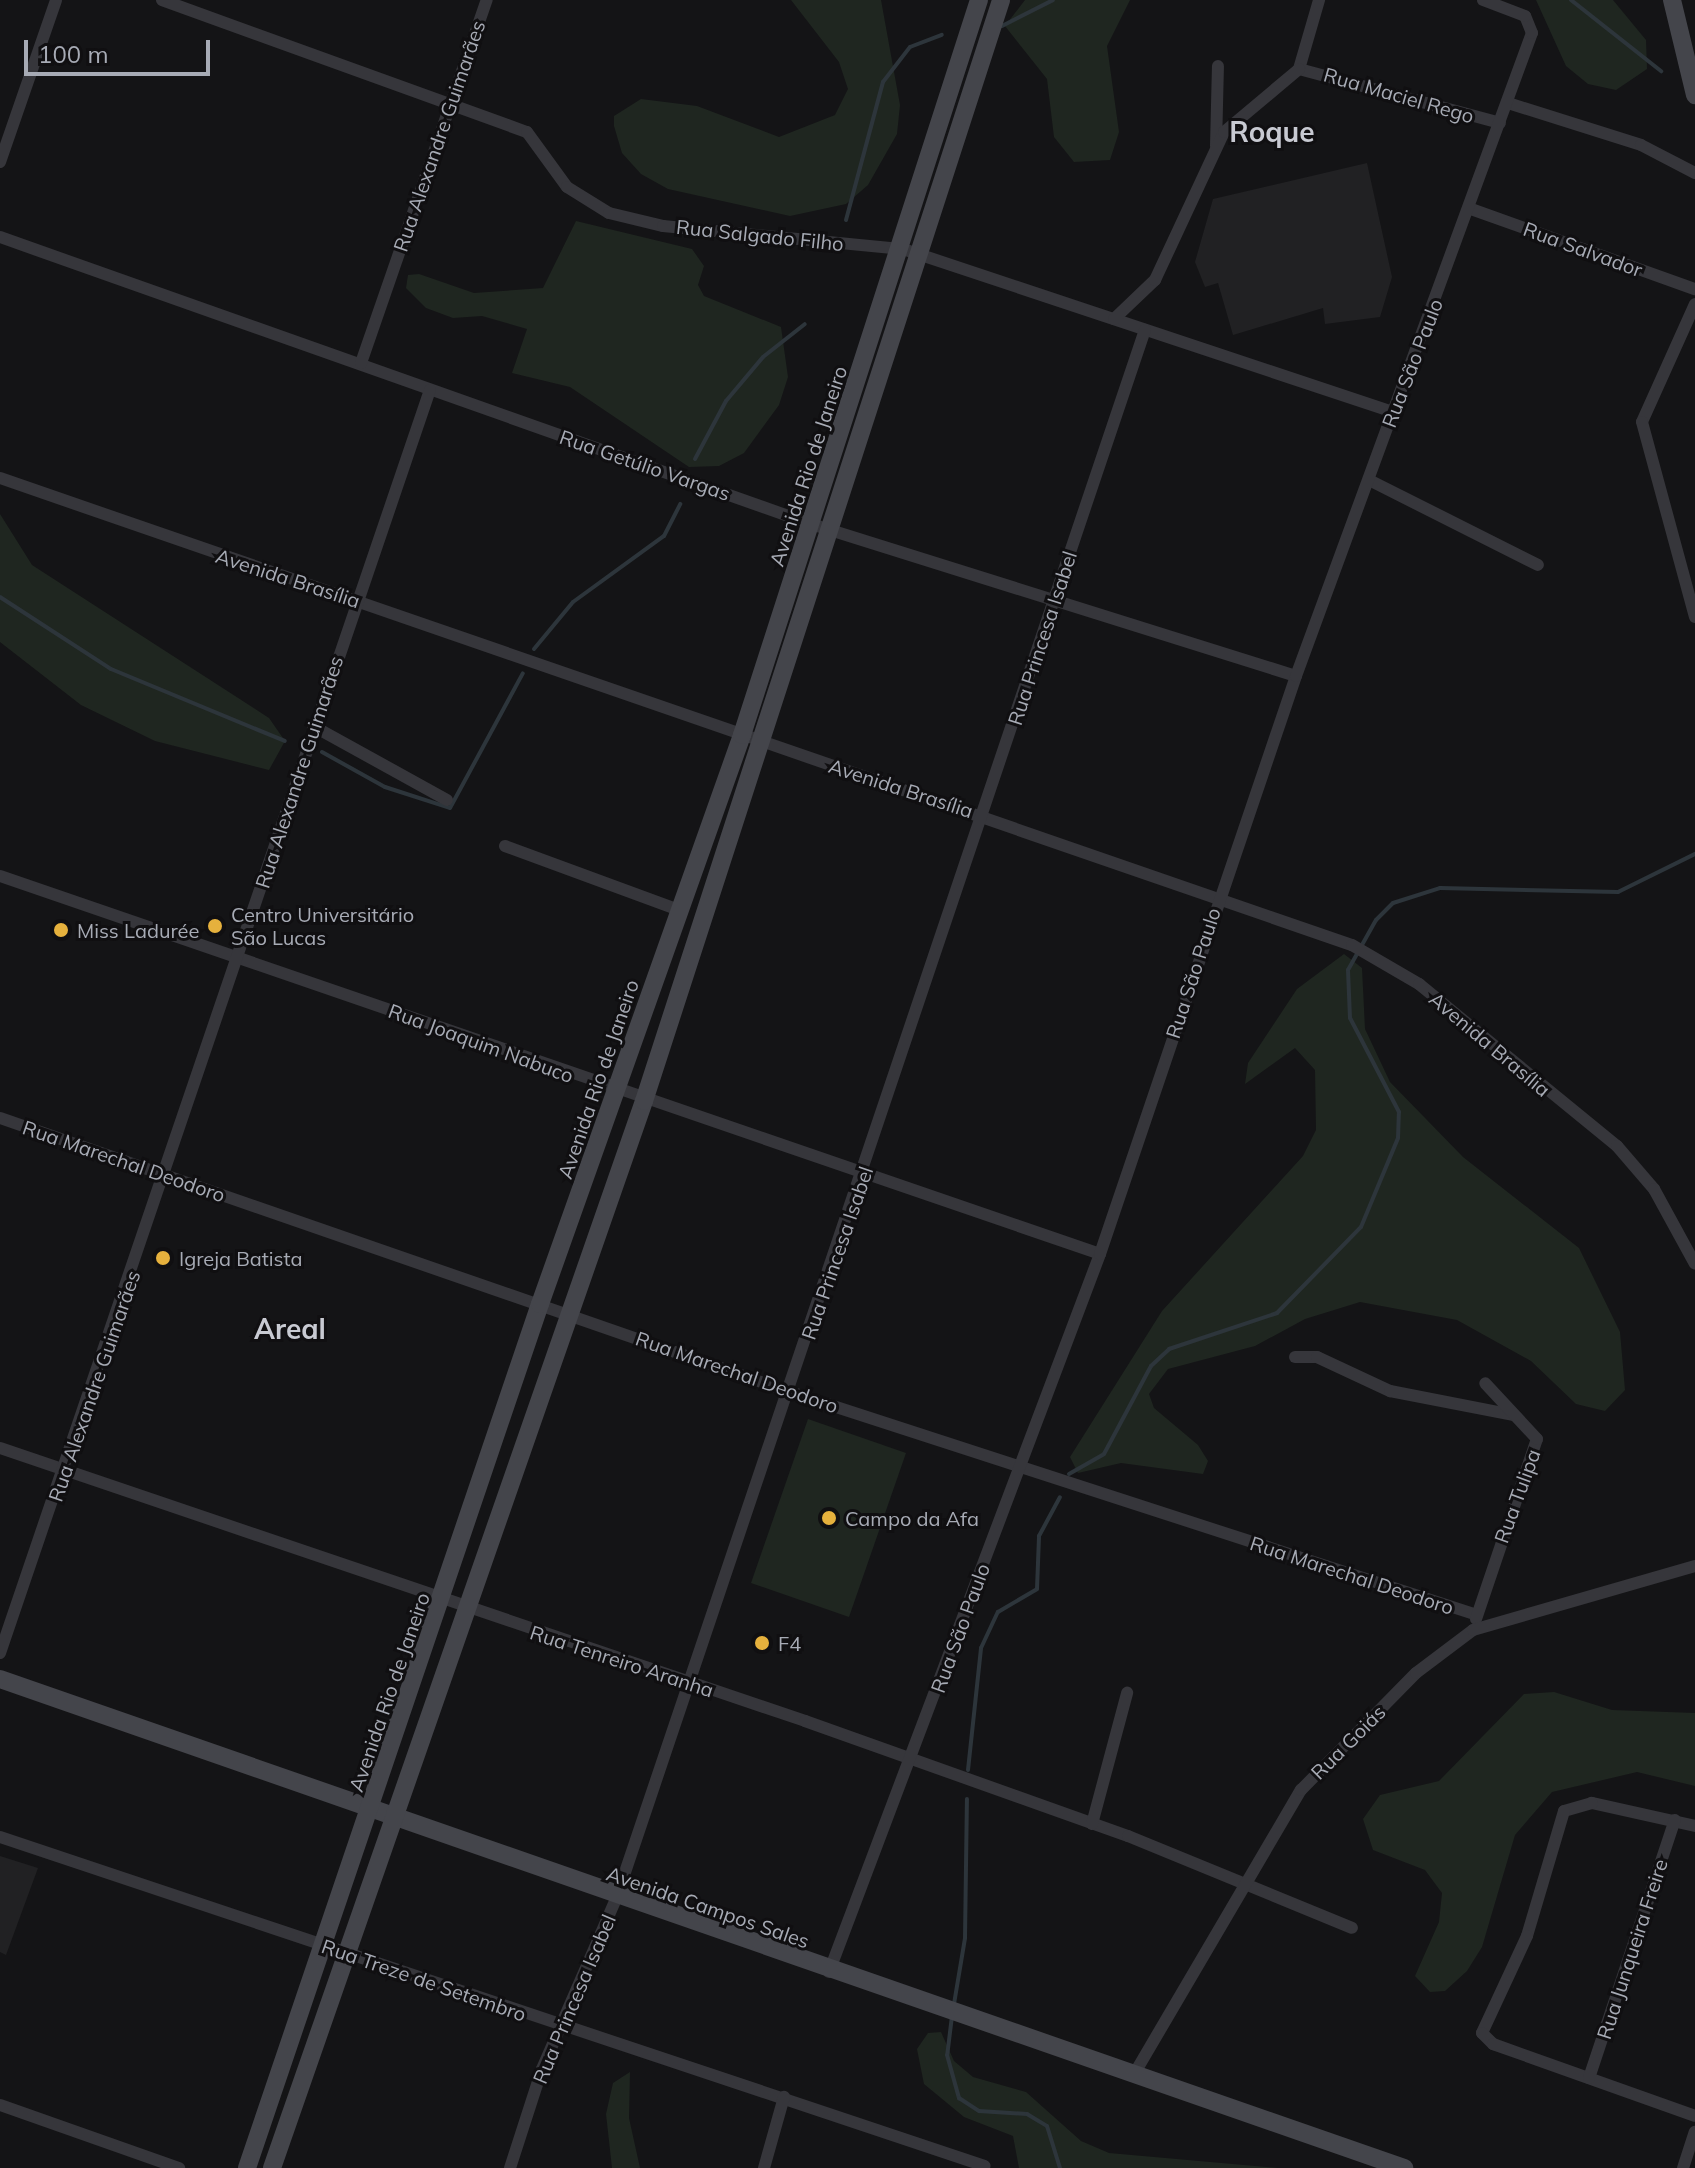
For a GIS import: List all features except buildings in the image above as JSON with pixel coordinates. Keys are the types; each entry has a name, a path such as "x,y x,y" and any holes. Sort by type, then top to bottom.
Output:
{"main road":[{"name":"Avenida Rio de Janeiro","path":"272,2168 467,1611 566,1313 644,1101 833,531 979,0"},
{"name":"Avenida Rio de Janeiro","path":"247,2168 443,1603 540,1304 618,1093 742,735 811,524 1001,0"},
{"path":"1672,0 1695,95"},
{"name":"Avenida Campos Sales","path":"0,1679 616,1899 1404,2168"}],"street":[{"path":"0,162 56,0"},
{"name":"Rua Salgado Filho","path":"162,0 527,132 567,187 609,213 663,226 912,252 1393,412"},
{"name":"Rua Alexandre Guimarães","path":"361,363 487,0"},
{"path":"1114,319 1155,280 1216,146 1247,107 1299,69 1319,0"},
{"name":"Rua São Paulo","path":"829,1972 913,1760 1017,1468 1100,1254 1218,895 1508,103 1532,26 1525,16 1483,0"},
{"path":"1216,146 1218,66"},
{"name":"Rua Maciel Rego","path":"1299,69 1500,123"},
{"path":"1508,103 1641,145 1695,173"},
{"name":"Rua Salvador","path":"1471,209 1695,289"},
{"name":"Rua Getúlio Vargas","path":"0,237 811,524 1056,597 1296,676"},
{"path":"1695,304 1645,408 1642,433 1695,617"},
{"name":"Rua Princesa Isabel","path":"510,2168 560,2026 616,1899 687,1681 790,1392 1145,330"},
{"name":"Rua Alexandre Guimarães","path":"0,1653 167,1175 313,726 430,390"},
{"name":"Avenida Brasília","path":"0,478 742,735 1218,895 1352,945 1419,984 1617,1146 1654,1189 1695,1264"},
{"path":"1369,480 1538,565"},
{"path":"313,726 447,800"},
{"path":"505,846 679,910"},
{"name":"Rua Joaquim Nabuco","path":"0,876 239,955 618,1093 1100,1254"},
{"name":"Rua Marechal Deodoro","path":"0,1118 790,1392 1477,1615"},
{"path":"1295,1357 1317,1357 1390,1391 1513,1415"},
{"name":"Rua Tulipa","path":"1473,1630 1537,1439 1532,1426 1513,1415 1485,1383"},
{"name":"Rua Tenreiro Aranha","path":"0,1448 443,1603 687,1681 913,1760 1241,1881 1352,1928"},
{"name":"Rua Goiás","path":"1133,2076 1241,1881 1336,1750 1473,1630 1695,1566"},
{"path":"1092,1824 1127,1693"},
{"path":"1695,1826 1592,1803 1567,1808 1554,1828 1527,1936 1485,2022 1484,2039 1695,2116"},
{"name":"Rua Junqueira Freire","path":"1589,2078 1675,1820"},
{"name":"Rua Treze de Setembro","path":"0,1837 985,2166"},
{"path":"764,2168 784,2097"},
{"path":"0,2105 179,2168"},
{"path":"1683,2168 1695,2132"}],"shaded area":[{"path":"791,0 881,0 900,105 897,134 868,185 846,204 790,216 668,189 641,174 622,153 614,116 641,99 697,106 779,137 835,115 848,89 839,62"},
{"path":"1025,0 1130,0 1107,46 1119,132 1110,160 1074,162 1054,137 1047,79 1005,26"},
{"path":"1536,0 1613,0 1646,40 1647,69 1616,90 1588,84 1566,66"},
{"path":"1367,163 1392,277 1380,317 1325,324 1323,308 1233,335 1218,283 1205,287 1195,262 1213,199"},
{"path":"576,221 692,249 704,266 698,285 704,296 781,327 788,377 779,405 744,453 719,466 689,467 570,387 512,373 527,329 482,316 453,318 426,308 406,288 408,275 419,274 474,293 543,288"},
{"path":"0,514 32,565 269,718 285,741 269,770 155,741 81,705 0,642"},
{"path":"1344,954 1362,968 1365,1029 1390,1082 1463,1157 1579,1248 1620,1332 1625,1390 1605,1411 1576,1404 1531,1361 1457,1320 1360,1302 1305,1319 1255,1346 1168,1369 1149,1394 1154,1408 1198,1445 1208,1461 1203,1474 1121,1463 1078,1473 1070,1457 1162,1311 1303,1156 1316,1130 1315,1070 1295,1048 1245,1084 1248,1063 1297,989"},
{"name":"Campo da Afa","path":"808,1419 906,1453 849,1617 751,1583"},
{"path":"1554,1692 1612,1710 1695,1713 1695,1786 1637,1772 1552,1792 1515,1835 1482,1947 1467,1971 1445,1991 1430,1992 1415,1976 1439,1922 1442,1893 1425,1870 1373,1850 1363,1819 1380,1795 1439,1781 1524,1694"},
{"path":"0,1856 38,1868 6,1955 0,1952"},
{"path":"941,2032 954,2061 973,2077 1026,2092 1081,2141 1109,2153 1278,2168 1019,2168 1013,2136 964,2117 924,2084 917,2049 928,2033"},
{"path":"630,2072 629,2118 640,2168 612,2168 606,2114 613,2083"}],"waterway":[{"path":"1002,26 1053,0"},
{"path":"1571,0 1661,71"},
{"path":"846,220 883,82 910,47 942,35"},
{"path":"695,459 726,401 763,357 805,324"},
{"path":"534,649 573,602 664,536 680,504"},
{"path":"0,597 111,669 285,741"},
{"path":"322,752 385,787 450,808 523,673"},
{"path":"1069,1474 1104,1454 1151,1366 1169,1349 1277,1313 1361,1227 1398,1138 1399,1112 1350,1018 1348,970 1376,920 1393,903 1440,888 1618,892 1695,854"},
{"path":"968,1770 981,1648 998,1612 1037,1589 1039,1536 1060,1497"},
{"path":"954,2004 965,1938 967,1799"},
{"path":"952,2016 947,2055 959,2098 979,2111 1027,2114 1047,2126 1060,2168"}],"place":[{"name":"Centro Universitário São Lucas","path":"215,926"},
{"name":"Miss Ladurée","path":"61,930"},
{"name":"Igreja Batista","path":"163,1258"},
{"name":"Campo da Afa","path":"829,1518"},
{"name":"F4","path":"762,1643"}],"district":[{"name":"Roque","path":"1272,132"},
{"name":"Areal","path":"290,1329"}]}
